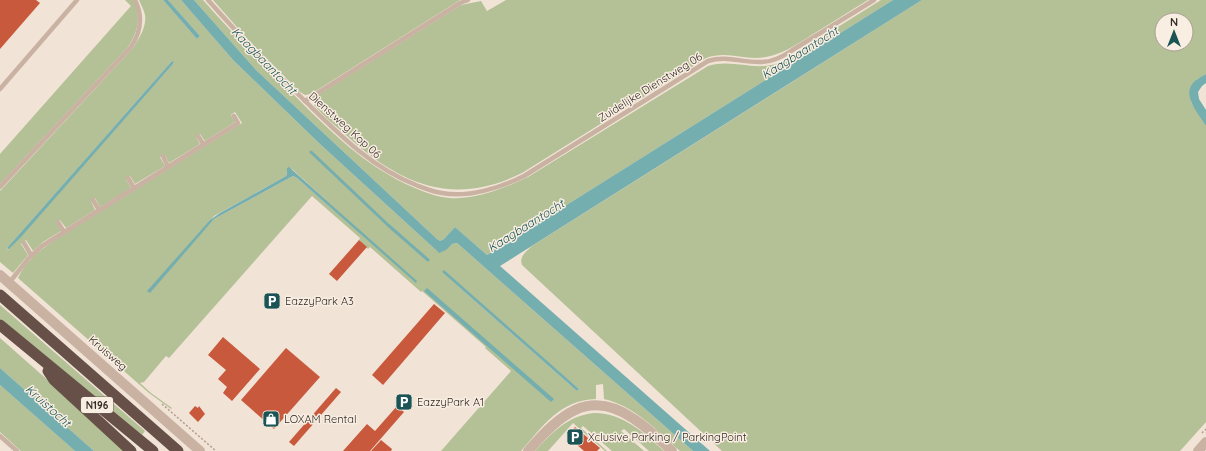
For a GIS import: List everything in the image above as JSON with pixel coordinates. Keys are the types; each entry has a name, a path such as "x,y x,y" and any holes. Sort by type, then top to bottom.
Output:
{"highway":[{"name":"N196","path":"0,295 178,451"},
{"name":"N196","path":"0,325 153,451"},
{"path":"40,359 54,380 131,451"}],"street":[{"name":"Kruisweg","path":"0,275 200,451"},
{"path":"528,451 548,429 566,414 581,408 595,405 610,407 630,416 672,451"},
{"path":"1198,451 1206,442"}],"lane":[{"path":"0,89 77,0"},
{"name":"Dienstweg Kop 06","path":"208,0 273,70 349,142 373,162 400,179 431,191 446,194 458,194"},
{"path":"305,101 460,3 468,0"},
{"name":"Zuidelijke Dienstweg 06","path":"458,194 486,190 524,176 708,61 725,58 763,62 777,59 874,0"},
{"path":"0,187 131,47 140,24 140,16 136,2"},
{"path":"9,283 31,255 47,242 238,123 234,116"},
{"path":"198,136 204,145"},
{"path":"162,156 168,166"},
{"path":"128,178 134,188"},
{"path":"93,200 99,210"},
{"path":"58,222 64,232"},
{"path":"24,243 31,255"},
{"path":"0,436 17,451"}],"path":[{"path":"171,412 216,451"}],"green space":[{"path":"125,0 133,0 136,6 138,18 138,24 134,36 128,47 0,184 0,154 131,6"},
{"path":"139,0 163,0 197,39 200,36 168,0 181,0 233,60 321,145 437,251 439,252 452,244 457,243 693,451 680,451 636,413 615,402 604,399 603,384 596,385 596,399 583,400 562,409 545,424 521,451 441,451 511,371 422,291 421,292 370,247 368,249 359,240 360,238 312,196 169,358 166,356 144,382 140,383 172,408 171,409 149,393 18,278 25,266 55,240 242,123 235,112 231,115 235,122 205,141 200,134 196,137 200,144 169,163 165,155 160,157 165,166 135,184 130,176 126,179 131,188 100,207 95,198 91,201 95,210 66,228 60,220 56,222 61,231 43,242 33,251 26,240 21,244 28,255 13,273 0,262 0,191 133,48 140,37 145,24 145,15","holes":["172,61 174,63 8,250 7,248","292,169 416,282 293,176 214,219 148,291 214,216 286,176 287,172","442,272 579,389 577,391"]},
{"path":"194,0 203,0 246,47 305,106 334,134 364,158 397,179 419,190 441,197 460,198 490,192 528,177 708,66 727,64 762,66 782,62 881,0 893,0 487,255 455,227 444,239 440,241 437,239 256,70"},
{"path":"213,0 460,0 311,94 305,95 300,92 252,44"},
{"path":"506,0 868,0 800,43 780,53 758,58 722,55 706,58 522,173 497,183 473,188 451,189 429,186 408,178 387,167 367,153 321,113 314,105 315,97 461,5 481,1 487,11"},
{"path":"922,0 1206,0 1206,74 1196,80 1191,102 1206,126 1206,422 1180,451 722,451 522,265 521,259 525,252 532,246"},
{"path":"0,305 145,431 142,435 0,319"},
{"path":"0,338 128,451 94,451 0,368"},
{"path":"0,385 75,451 21,451 0,432"},
{"path":"595,413 615,416 624,420 649,437 664,451 649,451 624,429 621,431 644,451 612,451 583,426 581,428 607,451 605,451 573,423 548,451 535,451 561,426 577,417"}],"water":[{"path":"163,0 168,0 200,36 197,39"},
{"path":"181,0 194,0 256,70 437,239 440,241 444,239 455,227 487,255 893,0 922,0 500,266 710,451 693,451 457,243 452,244 446,250 439,253 321,145 233,60"},
{"path":"172,61 174,62 173,64 21,237 8,249 7,248"},
{"path":"1206,74 1206,83 1198,92 1199,99 1206,110 1206,126 1191,101 1189,91 1194,82"},
{"path":"289,167 417,281 416,283 293,176 214,219 150,293 147,291 210,220 286,176 287,168"},
{"path":"444,270 579,389 577,391 442,272"},
{"path":"427,288 554,399 551,402 424,291"},
{"path":"0,368 94,451 75,451 0,385"}],"building":[{"path":"0,0 36,0 40,3 0,49"},
{"path":"359,240 367,247 337,281 329,274"},
{"path":"434,304 445,313 383,385 372,375"},
{"path":"223,337 260,369 232,401 223,393 227,387 218,379 226,370 208,355"},
{"path":"286,348 320,377 274,429 241,400"},
{"path":"336,388 341,392 294,446 289,442"},
{"path":"195,406 198,408 199,406 205,414 198,422 189,413"},
{"path":"397,406 404,412 370,451 343,451 367,424 375,431"},
{"path":"575,427 600,448 597,451 584,451 567,436"},
{"path":"381,440 392,449 391,451 371,451"}],"waterway":[{"path":"311,152 388,225 428,260"}],"place":[{"name":"EazzyPark A3","path":"272,301"},
{"name":"EazzyPark A1","path":"404,402"},
{"name":"LOXAM Rental","path":"271,419"},
{"name":"Xclusive Parking / ParkingPoint","path":"575,437"}],"water label":[{"name":"Kaagbaantocht","path":"800,53"},
{"name":"Kaagbaantocht","path":"264,61"},
{"name":"Kaagbaantocht","path":"526,226"},
{"name":"Kruistocht","path":"48,406"}]}
